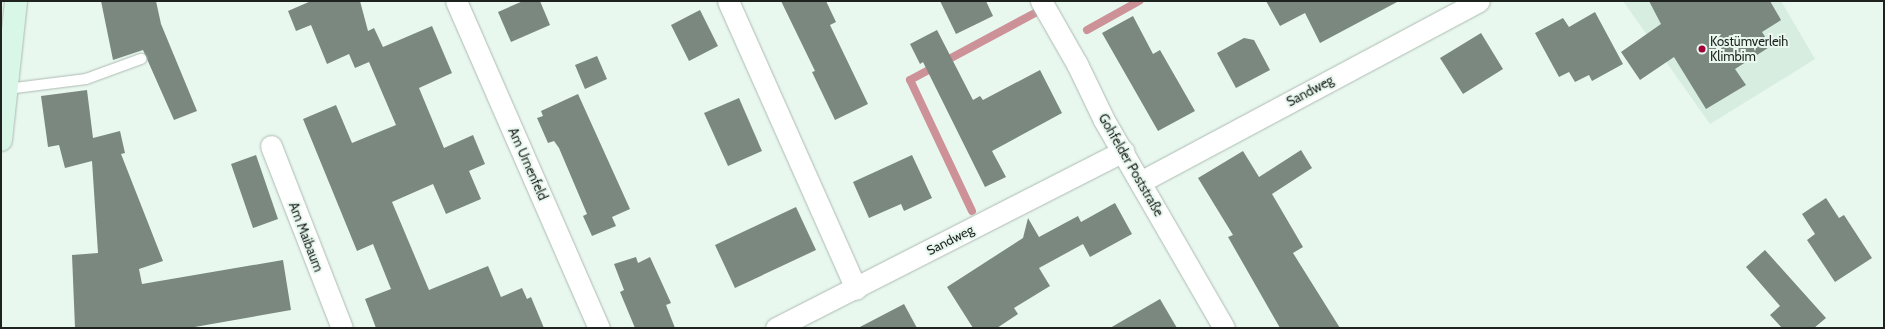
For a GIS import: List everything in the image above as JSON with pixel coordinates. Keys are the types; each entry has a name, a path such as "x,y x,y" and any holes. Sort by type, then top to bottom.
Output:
{"main road":[{"path":"1,140 16,1"}],"street":[{"name":"Am Urnenfeld","path":"456,1 599,328"},
{"path":"728,1 856,289"},
{"name":"Gohfelder Poststraße","path":"1041,1 1140,182 1224,328"},
{"name":"Sandweg","path":"1140,182 1479,1"},
{"name":"Am Maibaum","path":"271,146 342,328"},
{"name":"Sandweg","path":"776,328 856,289 1123,151"}],"lane":[{"path":"7,89 86,79 141,59"}],"shaded area":[{"path":"1623,1 1781,1 1815,59 1710,124"}],"building":[{"path":"101,1 156,1 161,24 197,111 174,120 143,50 113,60"},
{"path":"311,1 360,1 368,31 374,28 383,47 432,26 452,73 419,88 444,148 473,135 485,164 469,171 481,199 446,214 433,184 392,202 429,290 488,266 501,297 522,288 527,299 531,297 544,328 376,328 365,299 391,289 373,244 357,251 303,119 336,105 352,143 396,125 369,62 355,68 349,54 327,64 311,25 296,31 288,11"},
{"path":"523,1 540,1 550,25 511,42 498,12"},
{"path":"781,1 826,1 836,22 830,25 868,104 835,120 812,72 815,71"},
{"path":"940,1 986,1 993,16 956,34"},
{"path":"1266,1 1399,1 1320,43 1305,13 1280,26"},
{"name":"Kostümverleih Klimbim","path":"1649,1 1770,1 1781,20 1762,32 1771,46 1735,69 1746,85 1706,109 1674,57 1640,80 1621,52 1661,24"},
{"path":"700,10 718,46 689,61 671,25"},
{"path":"1595,12 1623,64 1592,81 1589,75 1575,82 1569,72 1559,77 1535,33 1563,18 1569,27"},
{"path":"1133,16 1153,54 1160,50 1195,111 1158,131 1102,33"},
{"path":"937,30 973,100 980,96 983,100 1040,70 1062,113 992,151 1006,177 985,187 923,62 920,64 910,44"},
{"path":"1481,33 1503,69 1463,94 1440,58"},
{"path":"1244,38 1254,40 1270,70 1236,88 1217,53"},
{"path":"597,56 607,79 585,89 575,65"},
{"path":"87,90 93,138 120,131 125,153 121,154 163,261 139,269 142,284 283,260 291,310 189,328 75,328 72,255 98,253 92,161 65,168 59,145 48,147 41,96"},
{"path":"578,94 630,209 612,217 616,226 592,236 583,216 587,214 559,148 554,141 548,143 537,118 543,116 541,111"},
{"path":"739,98 762,151 728,166 704,113"},
{"path":"1301,150 1312,168 1272,194 1303,247 1293,253 1340,328 1280,328 1228,237 1233,235 1198,178 1243,151 1259,177"},
{"path":"256,155 278,219 253,228 231,164"},
{"path":"912,155 932,198 904,211 901,204 869,218 853,182"},
{"path":"1826,198 1839,218 1844,215 1872,258 1835,282 1807,240 1815,234 1802,214"},
{"path":"1115,203 1132,234 1090,257 1083,244 1039,268 1050,286 1014,308 1018,314 997,328 973,328 947,287 1023,238 1028,218 1039,237 1078,216 1081,222"},
{"path":"796,207 816,250 735,288 715,245"},
{"path":"1765,250 1826,318 1814,328 1782,328 1770,315 1780,306 1746,267"},
{"path":"636,257 638,263 650,257 671,303 666,305 675,328 635,328 620,292 624,290 614,264"},
{"path":"1160,299 1177,328 1110,328"},
{"path":"904,304 917,328 858,328"}],"waterway":[{"path":"1087,30 1139,1"},
{"path":"972,211 910,80 1037,12"}],"place":[{"name":"Kostümverleih Klimbim","path":"1702,49"}]}
